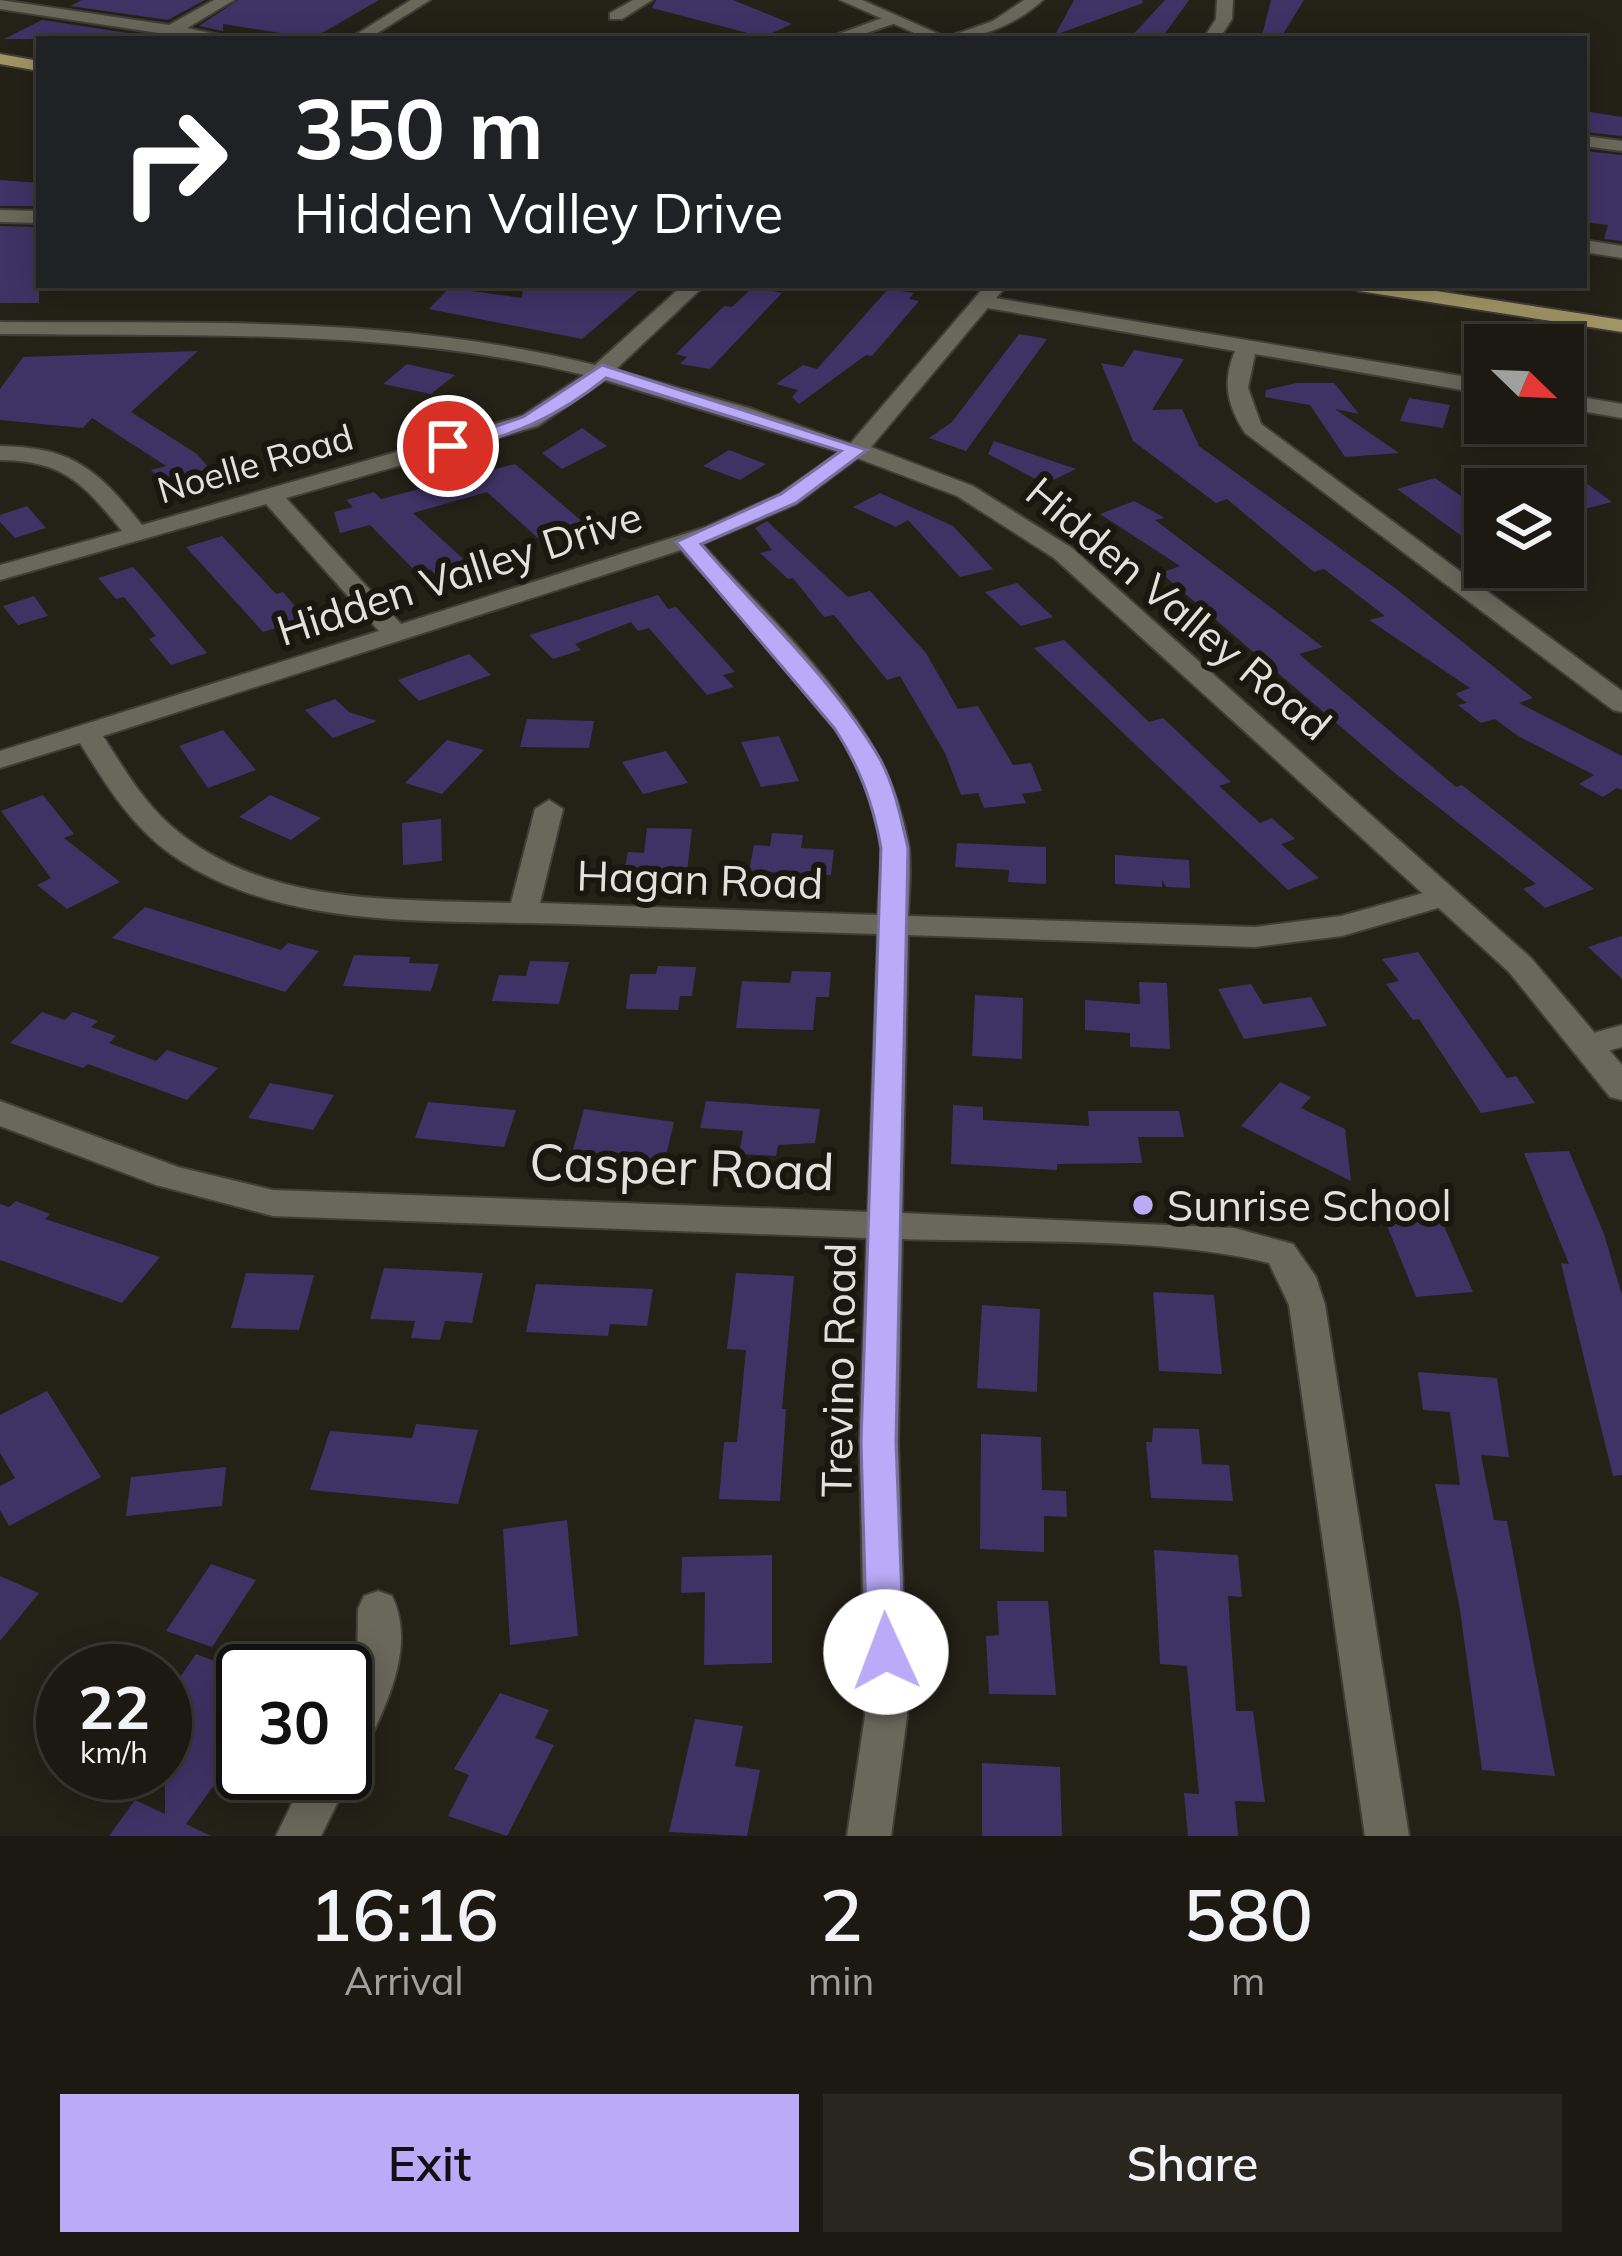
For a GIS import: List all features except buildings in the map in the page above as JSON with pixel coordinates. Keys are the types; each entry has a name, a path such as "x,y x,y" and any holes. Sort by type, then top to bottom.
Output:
{"main road":[{"path":"0,59 36,65"},
{"path":"1378,288 1622,326"}],"street":[{"path":"171,30 226,0"},
{"path":"362,36 422,0"},
{"path":"616,16 644,0"},
{"path":"848,0 938,36"},
{"path":"957,36 999,24 1035,0"},
{"path":"1213,36 1224,20 1225,0"},
{"path":"0,4 27,3 210,36"},
{"path":"842,36 892,19"},
{"path":"1587,141 1622,146"},
{"path":"0,216 36,218"},
{"path":"1587,246 1622,252"},
{"name":"Noelle Road","path":"0,573 530,421 559,406 602,371 692,288"},
{"path":"990,294 1248,347 1464,383"},
{"name":"Hidden Valley Drive","path":"0,760 687,542 788,499 857,450 990,294"},
{"name":"Hidden Valley Road","path":"0,328 202,326 362,332 476,345 602,371 946,481 1030,526 1445,896 1520,965 1622,1089"},
{"path":"1248,347 1235,380 1236,397 1252,428 1622,704"},
{"path":"1584,405 1622,411"},
{"path":"0,453 44,454 72,462 136,534"},
{"path":"271,496 396,634"},
{"name":"Trevino Road","path":"687,542 818,690 869,763 886,804 895,848 879,1442 886,1716 869,1836"},
{"name":"Hagan Road","path":"87,732 140,812 177,843 226,872 285,894 358,907 1256,937 1342,926 1445,896"},
{"path":"522,916 549,809"},
{"path":"1590,1045 1622,1036"},
{"name":"Casper Road","path":"0,1113 151,1172 209,1191 273,1203 1175,1236 1234,1241 1281,1253 1298,1277 1306,1306 1387,1836"},
{"path":"372,1686 378,1672 378,1609"},
{"path":"298,1836 316,1800"}],"place":[{"name":"Sunrise School","path":"1143,1205"}],"route":[{"path":"448,446 530,421 559,406 602,371 857,450 788,499 687,542 845,725 869,763 886,804 895,848 879,1442 886,1652"}]}
